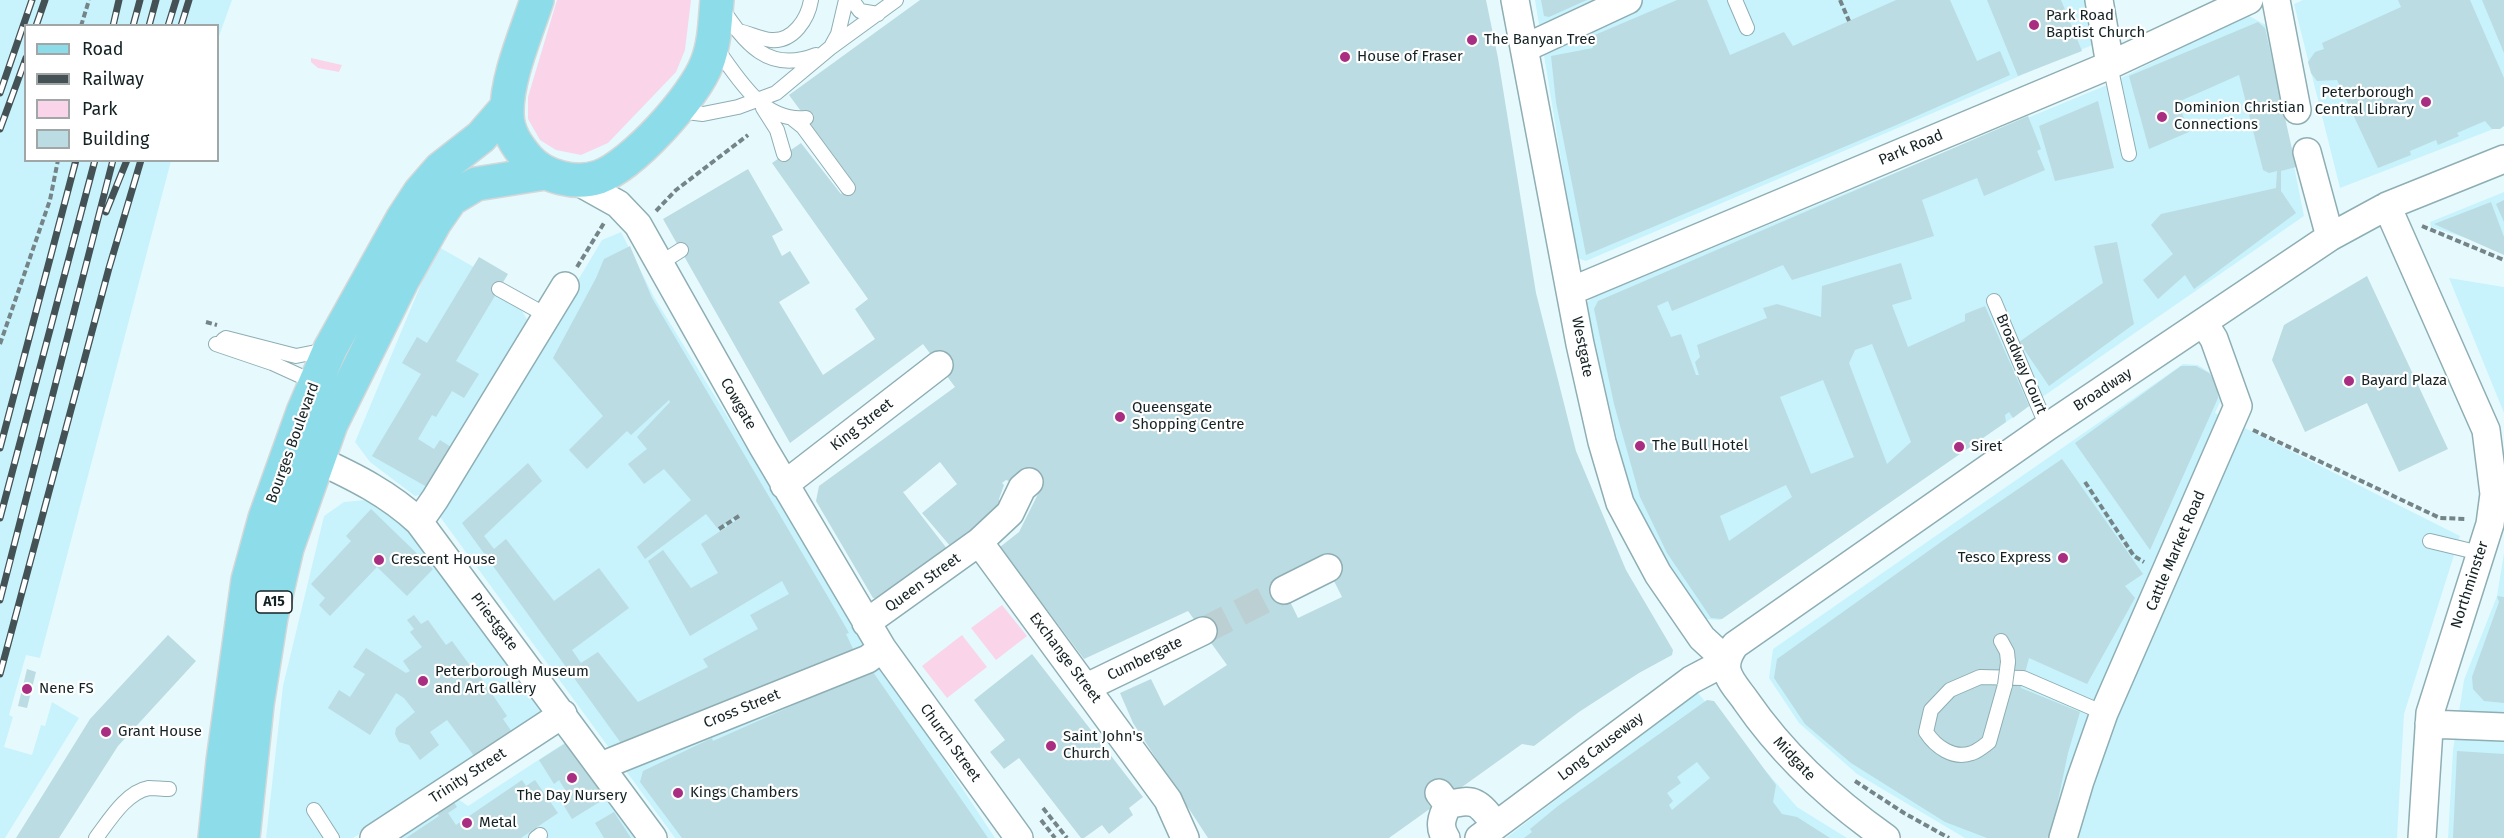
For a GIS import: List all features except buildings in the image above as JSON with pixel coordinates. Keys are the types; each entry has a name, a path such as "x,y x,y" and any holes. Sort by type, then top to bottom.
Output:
{"main road":[{"path":"537,0 509,92 507,107 510,131 517,146 532,163 560,176"},
{"name":"Bourges Boulevard","path":"243,838 257,705 271,617 287,549 331,424 402,281 435,222 451,199 476,184 560,176 597,178 609,172 653,135 676,111 726,37 717,0"},
{"name":"Bourges Boulevard","path":"215,838 224,749 248,580 265,518 314,383 376,262 420,192 440,170 481,137 507,107"}],"street":[{"name":"Westgate","path":"1515,0 1602,442 1620,503 1658,574 1702,638 1727,661"},
{"path":"1524,48 1628,0"},
{"path":"2099,0 2110,65"},
{"name":"Park Road","path":"1571,291 2110,65 2249,0"},
{"path":"2276,0 2297,110"},
{"path":"2307,152 2330,237"},
{"name":"Broadway","path":"1727,661 1730,652 1744,637 1868,554 2047,427 2330,237 2386,206 2504,159"},
{"name":"Cowgate","path":"560,176 618,204 670,257 784,485 882,648"},
{"name":"Northminster","path":"2386,206 2486,430 2494,494 2490,524 2430,713 2422,838"},
{"path":"419,522 565,286"},
{"name":"Cattle Market Road","path":"2063,838 2104,713 2238,406 2214,339 2204,323"},
{"name":"King Street","path":"784,485 939,365"},
{"name":"Priestgate","path":"318,460 360,479 404,508 419,522 653,838"},
{"name":"Queen Street","path":"867,623 980,542 1010,513 1022,488 1029,482"},
{"name":"Exchange Street","path":"980,542 1087,687 1173,795 1185,838"},
{"path":"1284,590 1328,568"},
{"name":"Cumbergate","path":"1087,687 1203,631"},
{"name":"Cross Street","path":"601,766 868,659 882,648"},
{"name":"Church Street","path":"882,648 1019,838"},
{"name":"Long Causeway","path":"1487,832 1690,680 1727,661"},
{"name":"Midgate","path":"1727,661 1728,675 1760,722 1784,751 1843,807 1886,838"},
{"name":"Trinity Street","path":"374,838 563,714"},
{"path":"2430,724 2504,728"},
{"path":"1446,838 1442,833 1443,799 1466,800 1481,805 1487,832"}],"lane":[{"path":"726,37 771,40 785,38 806,19 810,0"},
{"path":"726,37 752,47 766,57 777,60 802,60 830,48 838,34 846,0"},
{"path":"852,0 860,10 878,14"},
{"path":"676,111 703,114 759,102 776,93 830,48 896,0"},
{"path":"1735,0 1747,28"},
{"path":"726,37 759,102 773,122 784,154"},
{"path":"2110,65 2129,154"},
{"path":"759,102 780,115 799,118 803,127 848,188"},
{"path":"499,289 546,315"},
{"name":"Broadway Court","path":"1994,300 2047,427"},
{"path":"330,349 296,356 226,338 216,344 272,363 314,383 354,379"},
{"path":"2430,541 2480,553"},
{"path":"2001,641 2007,652 2008,662 2005,685 1989,742 1971,753 1954,754 1934,744 1926,732 1931,710 1950,690 1980,677 2024,678 2104,713"},
{"path":"96,838 134,794 148,788 169,789"},
{"path":"314,810 332,838"}],"path":[{"path":"82,24 88,0"},
{"path":"1839,0 1849,21"},
{"path":"650,217 676,190 748,135"},
{"path":"0,344 50,200 58,162"},
{"path":"565,286 608,217"},
{"path":"2421,225 2504,261"},
{"path":"2232,421 2440,518 2457,517 2490,524"},
{"path":"2085,482 2134,556 2165,576"},
{"path":"719,530 739,516"},
{"path":"1851,778 1904,813 1949,838"},
{"path":"1043,808 1066,838"},
{"path":"1041,820 1054,838"}],"shaded area":[{"path":"0,0 232,0 219,36 219,24 24,24 24,162 171,162 40,658 26,655 9,715 13,717 4,747 32,755 41,725 45,726 52,702 79,718 5,838 0,838"},
{"path":"1535,0 2089,0 2097,38 2090,46 1586,261 1577,258"},
{"name":"Peterborough Central Library","path":"2303,0 2504,0 2504,125 2340,188 2294,4"},
{"path":"2247,15 2266,25 2304,216 1720,620 1704,619 1660,554 1629,487 1584,305 1592,298 2107,85"},
{"path":"2504,192 2504,250 2431,227 2430,222"},
{"path":"621,232 654,297 857,628 995,838 675,838 438,514 602,240"},
{"path":"437,246 516,291 509,302 521,309 529,323 427,493 415,496 370,462 355,442"},
{"path":"2449,278 2504,287 2504,413"},
{"path":"2183,364 2198,365 2212,374 2219,386 2220,402 2215,413 2460,536 2404,714 2397,838 1965,838 1857,774 1799,723 1769,678 1773,649"},
{"path":"375,499 459,582 545,701 537,724 353,838 266,838 283,686 324,516 344,502"},
{"path":"2504,553 2504,838 2448,838 2453,750 2464,680 2497,596"},
{"path":"1697,692 1797,807 1847,838 1506,838"},
{"path":"572,738 644,838 398,838 455,797 468,806"}],"green space":[{"path":"557,0 691,0 685,50 676,72 608,143 581,155 556,150 540,140 528,119 528,97"},
{"path":"311,58 342,65 339,72 318,68 311,62"},
{"path":"1002,605 1027,636 996,660 971,628"},
{"path":"962,635 987,667 947,698 922,666"}],"tunnel":[{"path":"1203,631 1284,590"}],"railway":[{"path":"0,93 32,0"},
{"path":"37,24 45,0"},
{"path":"113,24 119,0"},
{"path":"134,24 140,0"},
{"path":"150,24 156,0"},
{"path":"169,24 176,0"},
{"path":"182,24 189,0"},
{"path":"0,129 24,63"},
{"path":"0,448 75,162"},
{"path":"0,518 94,162"},
{"path":"0,600 112,162"},
{"path":"106,212 126,162"},
{"path":"0,674 109,268 140,162"}],"place":[{"name":"Park Road Baptist Church","path":"2034,25"},
{"name":"The Banyan Tree","path":"1472,40"},
{"name":"House of Fraser","path":"1345,57"},
{"name":"Peterborough Central Library","path":"2426,102"},
{"name":"Dominion Christian Connections","path":"2162,117"},
{"name":"Bayard Plaza","path":"2349,381"},
{"name":"Queensgate Shopping Centre","path":"1120,417"},
{"name":"The Bull Hotel","path":"1640,446"},
{"name":"Siret","path":"1959,447"},
{"name":"Tesco Express","path":"2063,558"},
{"name":"Crescent House","path":"379,560"},
{"name":"Peterborough Museum and Art Gallery","path":"423,681"},
{"name":"Nene FS","path":"27,689"},
{"name":"Grant House","path":"106,732"},
{"name":"Saint John's Church","path":"1051,746"},
{"name":"The Day Nursery","path":"572,778"},
{"name":"Kings Chambers","path":"678,793"},
{"name":"Metal","path":"467,823"}]}
